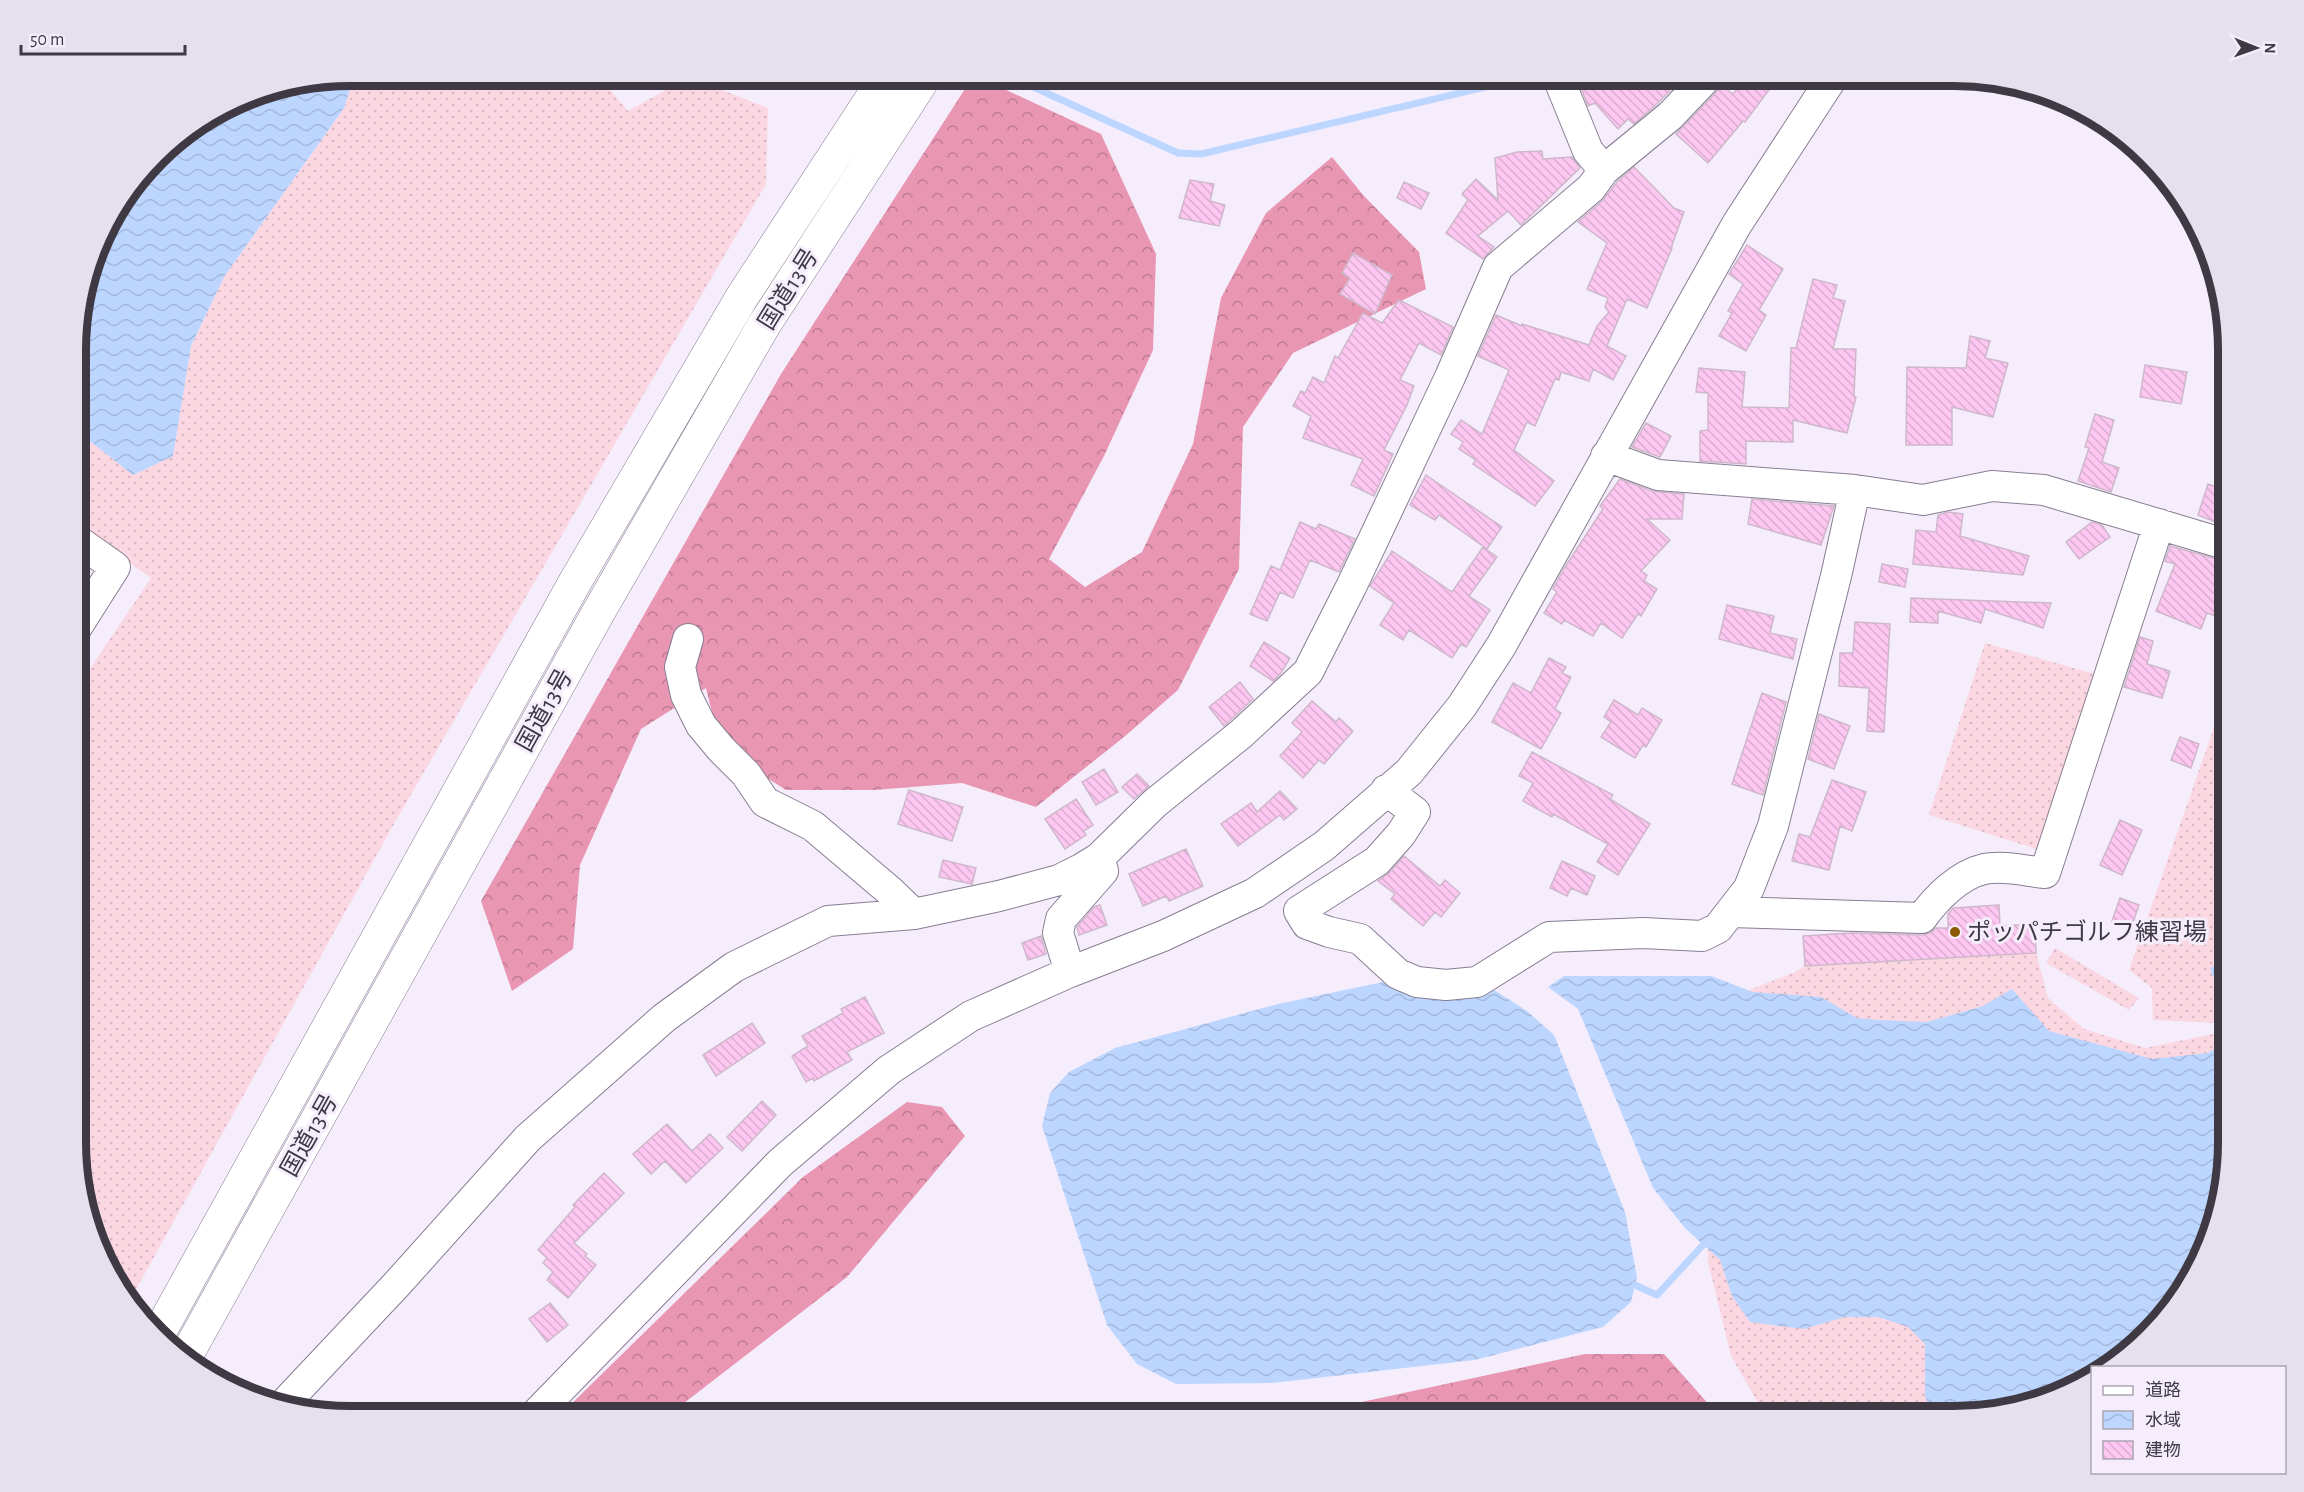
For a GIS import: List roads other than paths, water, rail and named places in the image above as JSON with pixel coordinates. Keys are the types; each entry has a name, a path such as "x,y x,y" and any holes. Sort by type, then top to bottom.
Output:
{"highway":[{"name":"国道13号","path":"162,1328 581,571 742,297 880,86"},
{"name":"国道13号","path":"189,1352 598,614 764,325 919,86"}],"street":[{"path":"1561,86 1588,151 1604,170"},
{"path":"289,1399 397,1284 528,1138 664,1018 734,967 828,921 914,915 1059,880 1099,858 1155,803 1241,734 1308,672 1446,387 1498,267 1591,188 1604,170 1670,116 1699,86"},
{"path":"544,1406 780,1163 889,1070 971,1016 1070,972 1163,936 1256,893 1324,846 1409,772 1462,706 1501,645 1737,224 1827,86"},
{"path":"1606,456 1658,475 1855,490 1923,500 1992,486 2044,490 2218,542"},
{"path":"1386,790 1415,812 1401,834 1377,861 1299,911 1307,924 1360,939 1398,974 1417,982 1446,985 1477,982 1549,937 1643,933 1702,936 1718,928 1749,888 1773,826 1837,572 1855,490"},
{"path":"1731,912 1922,918 1932,903 1959,880 1984,869 2015,869 2045,873 2159,524"},
{"path":"86,546 115,567 86,613"},
{"path":"688,639 680,668 686,695 701,725 746,774 765,802 813,826 891,892 914,915"},
{"path":"1070,972 1058,933 1061,919 1103,871 1099,858"}],"water":[{"path":"351,86 344,108 224,277 191,346 173,456 133,475 86,438 88,315 100,265 121,218 140,189 163,163 189,140 218,121 249,106 281,95 315,88"},
{"path":"2218,965 2218,974 2213,977 2210,968"},
{"path":"1564,976 1711,976 1753,992 1821,997 1857,1018 1927,1022 1983,1006 2012,989 2049,1031 2152,1059 2208,1053 2218,1047 2218,1160 2209,1211 2198,1243 2183,1274 2164,1303 2141,1329 2101,1362 2071,1379 2023,1397 1972,1406 1930,1406 1925,1397 1925,1344 1908,1327 1879,1317 1845,1317 1804,1329 1750,1322 1732,1296 1720,1260 1685,1228 1653,1188 1578,1009 1548,987"},
{"path":"1383,982 1435,986 1486,985 1527,1011 1554,1035 1625,1212 1637,1277 1631,1302 1603,1327 1475,1360 1272,1383 1176,1384 1137,1364 1107,1325 1042,1126 1050,1093 1069,1072 1115,1048 1278,1004"}],"waterway":[{"path":"1031,86 1178,153 1201,154 1489,86"},
{"path":"1635,1285 1657,1295 1703,1245"}],"place":[{"name":"ポッパチゴルフ練習場","path":"1955,932"}]}
